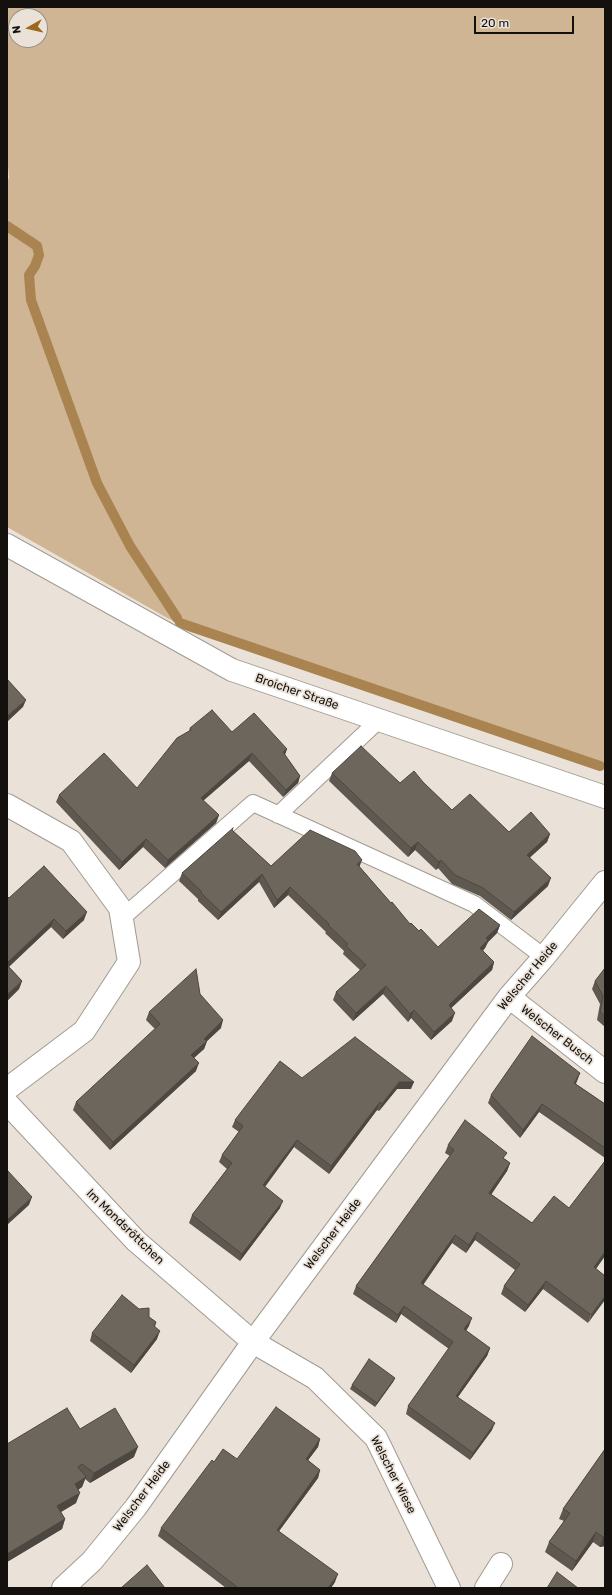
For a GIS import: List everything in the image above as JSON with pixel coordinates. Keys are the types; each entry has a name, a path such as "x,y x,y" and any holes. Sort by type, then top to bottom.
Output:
{"street":[{"name":"Broicher Straße","path":"7,546 232,670 605,797"},
{"path":"7,806 71,841 120,908 129,962 84,1031 7,1089"},
{"name":"Welscher Heide","path":"63,1588 92,1561 136,1507 253,1342 509,997 544,957 605,882"},
{"name":"Welscher Busch","path":"509,997 605,1072"},
{"name":"Im Mondsröttchen","path":"7,1103 136,1241 253,1342"},
{"name":"Welscher Wiese","path":"253,1342 315,1378 376,1438 449,1588"},
{"path":"486,1588 501,1564"}],"lane":[{"path":"278,815 379,720"},
{"path":"122,918 252,803 474,904 544,957"}],"shaded area":[{"path":"7,7 605,7 605,768 169,619 7,527 7,181 9,178 7,153"}],"building":[{"path":"7,679 26,700 7,716"},
{"path":"212,710 232,732 254,713 287,749 283,752 300,776 286,790 252,753 201,798 219,815 168,860 146,839 122,862 59,795 104,753 137,788 177,738 191,730 190,728"},
{"path":"361,746 400,783 414,771 423,782 452,810 470,794 509,832 531,812 550,834 527,855 551,878 514,912 483,888 455,875 441,860 439,862 418,842 411,848 332,773"},
{"path":"233,828 232,830 271,866 310,830 355,851 362,860 357,864 410,924 411,923 419,931 421,929 438,947 479,909 500,925 486,938 488,940 480,948 494,962 449,1005 455,1013 434,1032 414,1010 410,1014 386,986 356,1013 336,992 366,965 346,946 348,944 328,925 329,924 290,887 277,900 262,874 221,912 182,873"},
{"path":"44,866 87,912 66,931 54,919 7,963 7,896 9,898"},
{"path":"7,965 22,981 7,995"},
{"path":"605,968 605,1016 600,1012 603,996 595,981"},
{"path":"196,969 200,994 223,1020 204,1039 207,1041 191,1055 199,1063 113,1142 76,1102 160,1024 149,1012"},
{"path":"532,1036 580,1073 574,1083 605,1104 605,1148 542,1104 523,1130 491,1095"},
{"path":"355,1037 414,1082 399,1082 382,1104 380,1102 331,1166 297,1140 263,1185 283,1201 242,1254 192,1215 232,1163 222,1155 243,1126 235,1120 280,1061 302,1078"},
{"path":"465,1120 507,1153 503,1158 510,1163 489,1193 532,1223 554,1196 569,1208 605,1161 605,1252 594,1267 605,1276 605,1296 591,1315 546,1281 528,1305 504,1286 520,1264 477,1232 469,1245 455,1235 421,1283 472,1318 464,1329 490,1348 456,1396 495,1423 473,1453 408,1406 453,1342 404,1306 398,1315 356,1286 454,1150 448,1145"},
{"path":"7,1170 32,1197 7,1220"},
{"path":"122,1295 139,1309 149,1308 149,1317 156,1322 154,1326 160,1331 134,1365 92,1333"},
{"path":"369,1359 395,1378 377,1403 352,1385"},
{"path":"276,1407 320,1439 306,1459 320,1470 277,1530 338,1574 328,1588 236,1588 237,1587 161,1528 212,1460 214,1462 223,1449 237,1459"},
{"path":"67,1408 80,1429 115,1408 138,1447 94,1473 82,1464 78,1467 86,1477 75,1484 80,1493 57,1506 65,1519 7,1554 7,1444"},
{"path":"605,1449 605,1537 596,1532 576,1561 549,1542 570,1513 563,1509"},
{"path":"147,1565 165,1588 121,1588"},
{"path":"557,1572 578,1588 547,1588"}],"waterway":[{"path":"7,226 37,246 39,255 35,266 29,275 31,300 97,483 130,546 177,618"},
{"path":"180,623 600,766"}]}
